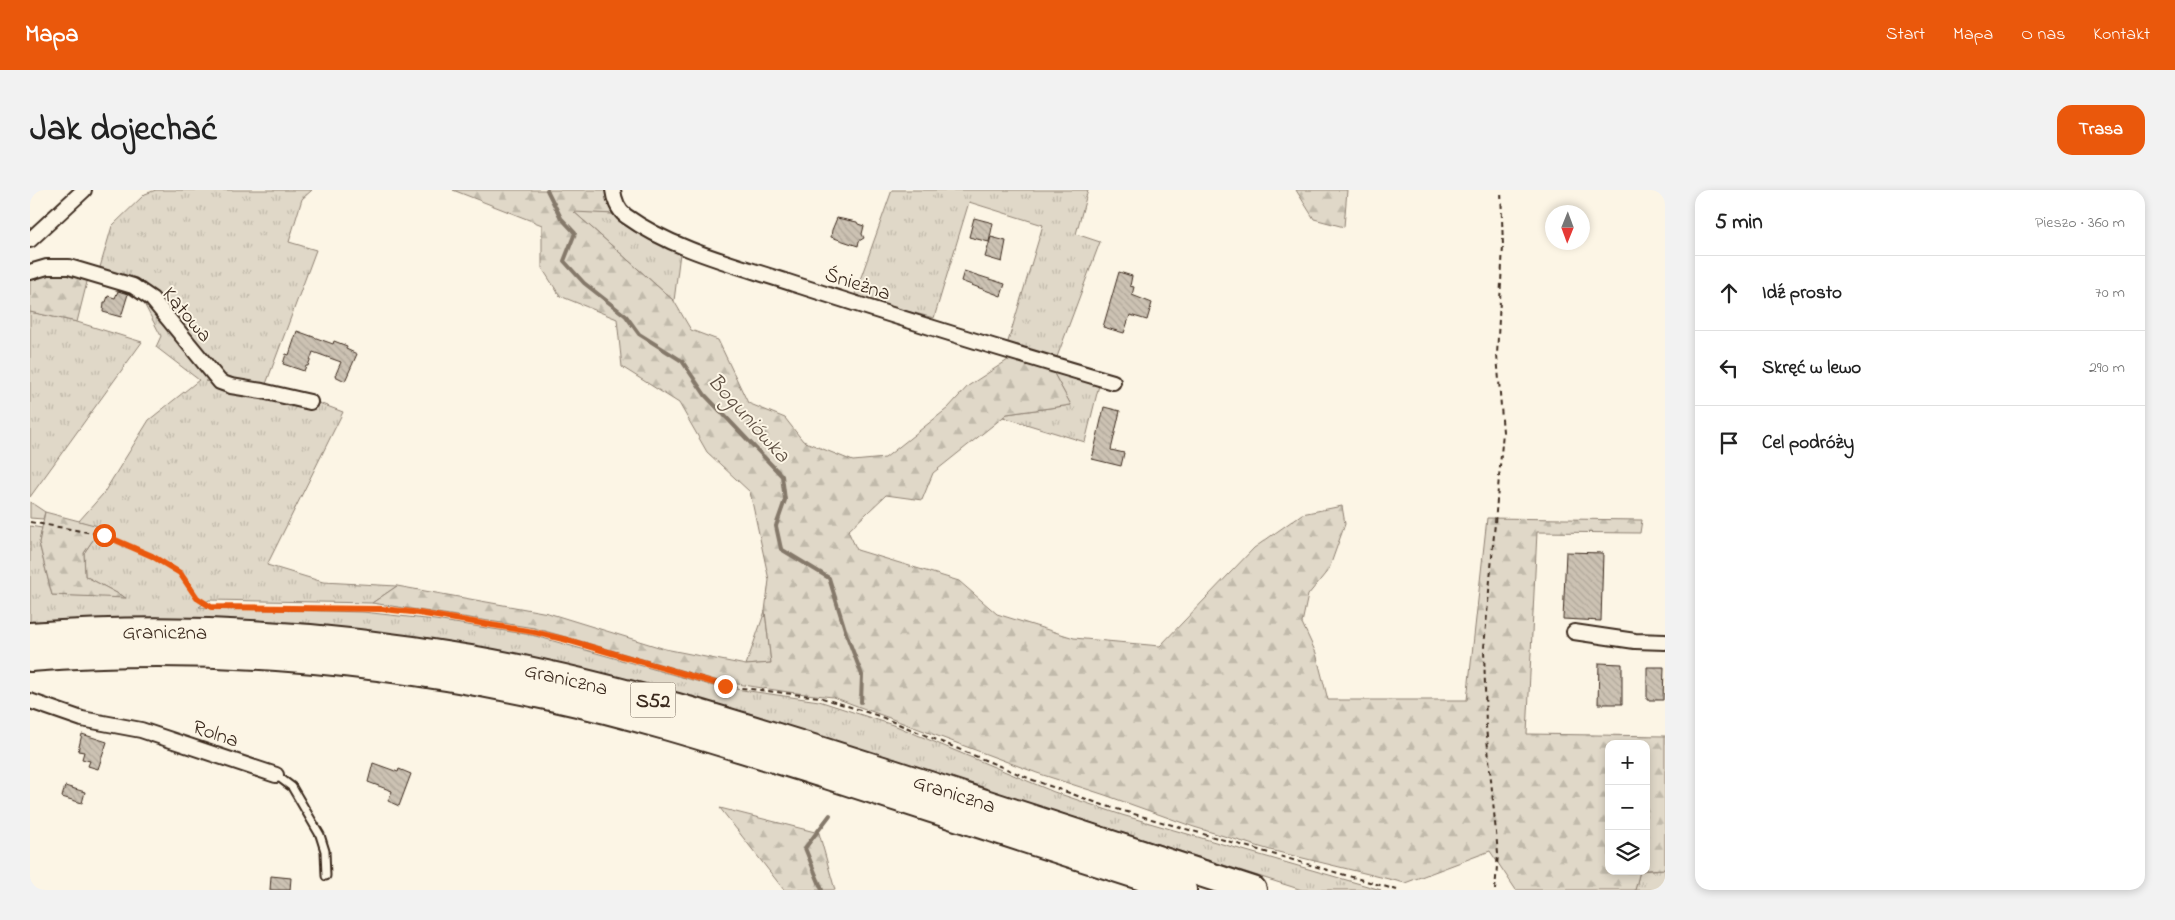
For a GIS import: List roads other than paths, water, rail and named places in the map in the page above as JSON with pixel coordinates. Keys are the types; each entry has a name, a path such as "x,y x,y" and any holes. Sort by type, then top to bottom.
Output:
{"highway":[{"name":"Graniczna","path":"30,636 174,632 279,637 382,646 470,659 539,673 626,693 729,722 1253,890"},
{"name":"Graniczna","path":"30,658 140,654 270,657 383,668 486,684 595,707 685,732 1183,890"}],"street":[{"path":"30,240 84,190"},
{"name":"Śnieżna","path":"613,190 614,200 624,215 644,228 679,244 728,262 918,323 1112,382"},
{"name":"Kątowa","path":"30,272 47,267 69,267 133,286 152,299 220,382 231,386 310,402"},
{"path":"1574,632 1635,641 1665,642"},
{"name":"Rolna","path":"30,701 82,719 141,730 276,775"}],"lane":[{"name":"Rolna","path":"276,775 292,787 320,835 325,850 326,876"}],"waterway":[{"name":"Boguniówka","path":"547,190 561,218 575,233 564,261 584,283 626,316 639,334 682,361 705,395 782,476 785,500 776,526 781,549 829,578 847,636 862,675 861,702"},
{"name":"Boguniówka","path":"822,890 805,848 830,815"}]}
